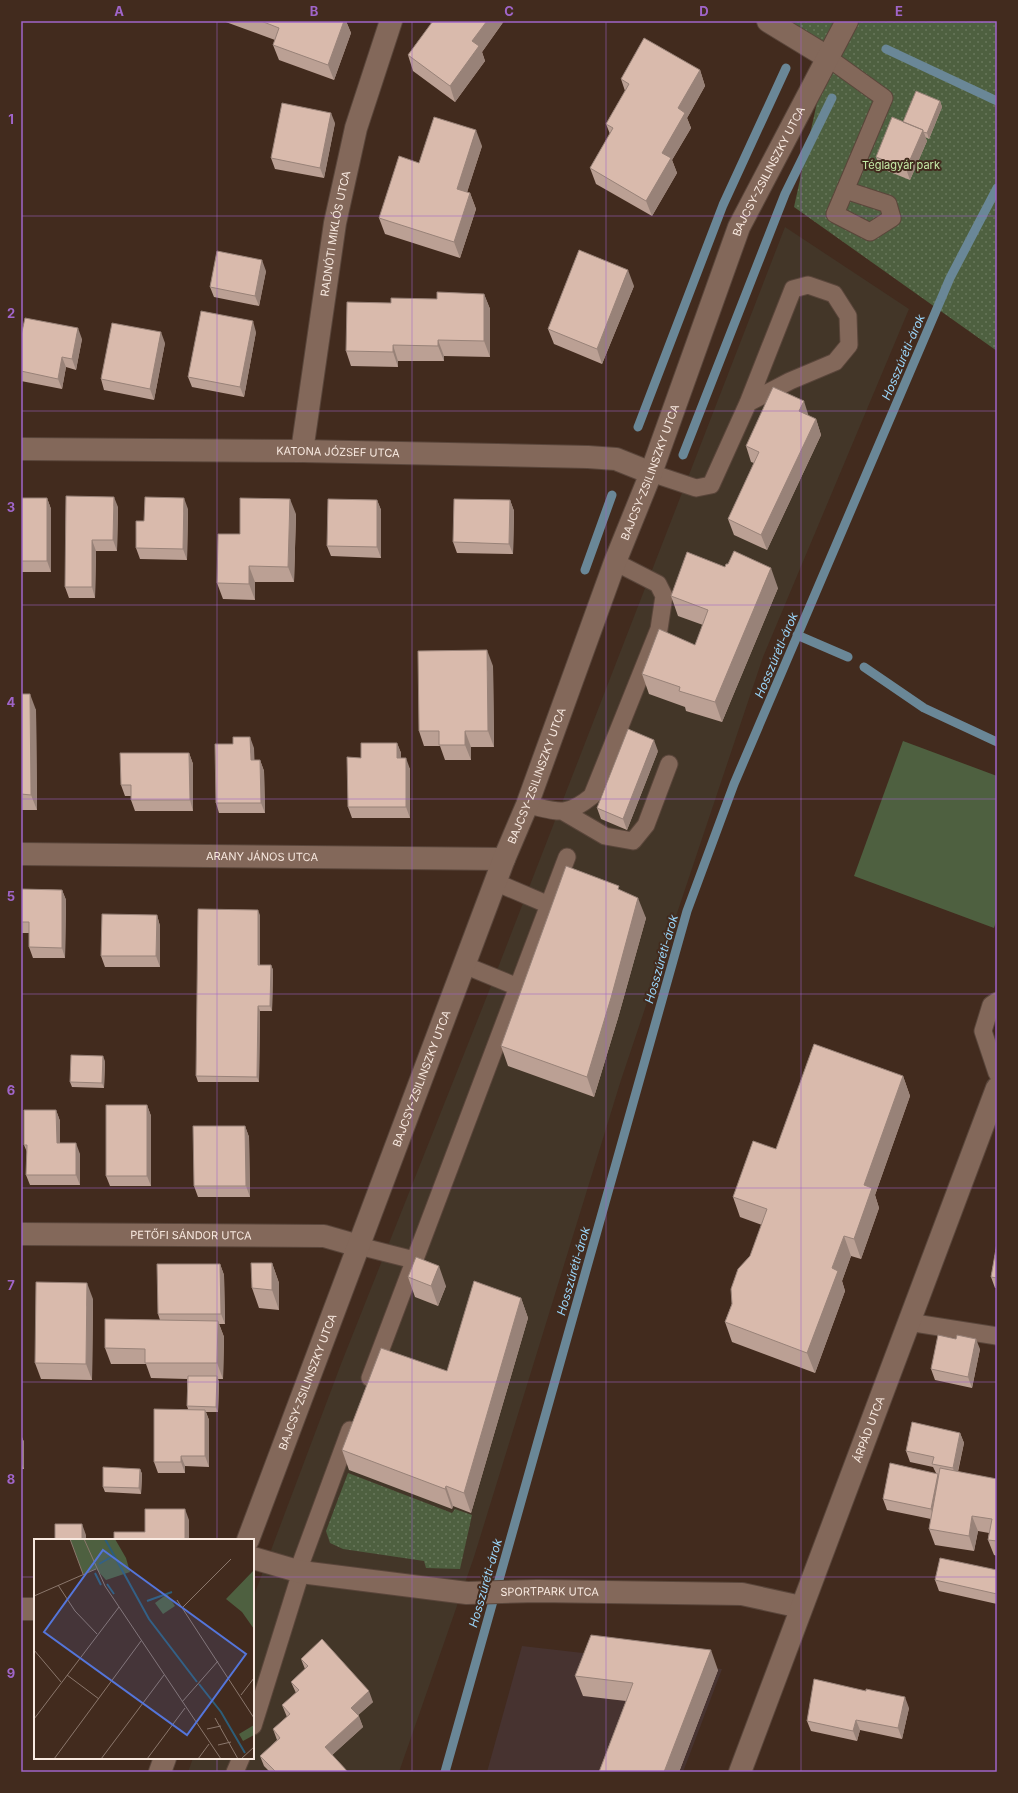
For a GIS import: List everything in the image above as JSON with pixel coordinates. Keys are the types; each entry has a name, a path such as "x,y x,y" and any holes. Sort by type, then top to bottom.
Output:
{"street":[{"name":"RADNÓTI MIKLÓS UTCA","path":"302,451 335,223 356,128 391,21"},
{"path":"768,21 827,57"},
{"name":"BAJCSY-ZSILINSZKY UTCA","path":"248,1539 495,882 527,805 615,562 651,473 739,227 847,21"},
{"name":"KATONA JÓZSEF UTCA","path":"21,449 302,451 588,457 616,459 651,473"},
{"name":"ARANY JÁNOS UTCA","path":"21,854 504,859"},
{"name":"ÁRPÁD UTCA","path":"740,1772 997,1088"},
{"name":"PETŐFI SÁNDOR UTCA","path":"21,1234 324,1236 359,1246"},
{"name":"SPORTPARK UTCA","path":"254,1558 300,1571 466,1593 536,1592 742,1594 801,1607"},
{"path":"21,1609 34,1609"},
{"path":"160,1772 165,1759"}],"lane":[{"path":"827,57 884,98 845,190"},
{"path":"651,473 696,488 712,485 748,403 793,289 808,285 834,294 848,316 849,345 836,362 790,381 748,403"},
{"path":"564,812 578,807 592,796 660,629 664,596 658,584 615,562"},
{"path":"527,805 564,812 605,836 633,841 646,825 669,764"},
{"path":"364,1394 567,857"},
{"path":"495,882 549,905"},
{"path":"464,965 518,987"},
{"path":"997,1001 991,1005 983,1031 997,1073"},
{"path":"359,1246 414,1260"},
{"path":"908,1322 997,1336"},
{"path":"254,1723 300,1571 355,1417"}],"shaded area":[{"path":"785,227 909,309 763,657 621,1080 474,1557 399,1772 188,1772 193,1759 254,1759 254,1595 341,1364 487,996"},
{"path":"522,1646 722,1669 683,1772 487,1772"}],"green space":[{"name":"Téglagyár park","path":"767,21 997,21 997,351 794,207 827,57"},
{"path":"903,741 997,776 997,919 994,928 854,876"},
{"path":"348,1473 452,1513 455,1509 472,1515 460,1569 426,1568 424,1561 343,1549 330,1543 326,1531"}],"building":[{"path":"261,21 344,21 328,65 273,45 279,28"},
{"path":"433,21 487,21 472,41 479,46 450,86 408,55"},
{"path":"644,38 700,70 678,108 685,113 662,153 671,158 646,201 590,168 613,128 606,124 629,84 621,79"},
{"path":"916,91 940,101 927,133 903,122"},
{"path":"282,103 331,113 320,168 271,158"},
{"path":"434,117 476,130 457,189 470,193 454,242 379,218 399,156 419,163"},
{"path":"892,117 923,130 906,169 876,157"},
{"path":"579,250 628,270 597,349 548,329"},
{"path":"217,251 262,260 255,296 210,287"},
{"path":"437,292 484,294 484,341 438,340 438,346 393,345 393,352 346,351 347,302 391,303 391,298 437,299"},
{"path":"201,311 253,321 240,387 188,377"},
{"path":"25,318 78,328 72,359 62,357 58,379 21,371 21,336"},
{"path":"112,323 161,332 150,389 101,379"},
{"path":"773,387 804,401 799,411 816,419 761,535 728,519 759,452 746,446"},
{"path":"66,496 114,497 113,540 92,540 92,587 65,587"},
{"path":"145,497 184,498 183,549 136,548 136,521 144,521"},
{"path":"21,498 47,498 47,561 21,561"},
{"path":"240,498 290,499 288,567 249,566 249,584 217,583 218,534 240,534"},
{"path":"328,499 377,500 377,547 327,546"},
{"path":"454,499 510,500 509,544 453,542"},
{"path":"734,551 771,568 715,702 679,691 680,687 642,674 659,629 695,645 708,610 671,596 687,552 725,567"},
{"path":"487,650 488,731 465,731 465,745 439,745 439,731 419,731 418,651"},
{"path":"21,694 30,694 31,795 21,794"},
{"path":"628,729 654,740 623,819 597,808"},
{"path":"233,737 250,737 251,760 260,760 261,803 216,803 215,744 233,744"},
{"path":"361,743 397,743 397,758 406,758 406,807 348,807 347,757 361,758"},
{"path":"120,753 189,753 190,800 131,800 131,785 121,785"},
{"path":"566,866 619,886 618,889 638,898 611,998 587,1077 501,1046"},
{"path":"21,889 62,890 62,948 29,947 29,922 21,922"},
{"path":"198,909 258,910 258,965 271,965 270,1006 258,1006 257,1077 196,1076"},
{"path":"102,914 157,915 156,956 101,956"},
{"path":"814,1044 903,1076 864,1185 872,1188 854,1239 844,1236 832,1268 838,1271 807,1353 725,1322 732,1304 731,1289 738,1269 750,1256 767,1209 733,1197 753,1141 776,1149"},
{"path":"71,1055 103,1056 102,1083 70,1082"},
{"path":"106,1105 147,1105 147,1176 106,1176"},
{"path":"24,1110 56,1110 57,1143 76,1143 76,1175 26,1175 27,1145 24,1145"},
{"path":"193,1126 245,1126 246,1186 194,1186"},
{"path":"997,1243 997,1278 991,1277"},
{"path":"416,1257 439,1266 431,1286 408,1277"},
{"path":"251,1263 272,1263 272,1290 252,1288"},
{"path":"157,1264 220,1264 221,1314 158,1314"},
{"path":"474,1281 521,1298 464,1493 446,1486 445,1489 342,1450 381,1348 447,1371"},
{"path":"36,1282 87,1283 86,1364 35,1363"},
{"path":"105,1319 218,1321 217,1363 145,1363 145,1349 105,1348"},
{"path":"938,1335 956,1339 957,1335 976,1339 968,1377 931,1369"},
{"path":"188,1376 217,1376 216,1407 187,1406"},
{"path":"154,1409 205,1410 205,1456 181,1456 181,1462 154,1462"},
{"path":"912,1422 960,1433 953,1468 932,1464 934,1457 906,1451"},
{"path":"890,1463 938,1474 931,1509 883,1499"},
{"path":"103,1467 140,1469 139,1488 103,1487"},
{"path":"940,1468 997,1479 997,1541 988,1540 992,1519 972,1516 969,1536 929,1529"},
{"path":"145,1509 185,1509 185,1539 114,1539 114,1532 145,1532"},
{"path":"55,1524 82,1524 82,1539 55,1539"},
{"path":"940,1558 997,1570 997,1594 935,1580"},
{"path":"591,1635 711,1650 664,1772 599,1772 633,1683 575,1676"},
{"path":"322,1639 369,1691 351,1708 359,1716 325,1747 348,1772 276,1772 260,1756 280,1738 273,1729 290,1714 282,1705 299,1690 291,1682 308,1666 301,1659"},
{"path":"814,1679 866,1691 866,1689 905,1697 898,1728 856,1720 853,1731 807,1721"}],"waterway":[{"path":"886,49 997,101"},
{"path":"638,427 723,205 786,68"},
{"path":"683,455 785,194 832,98"},
{"name":"Hosszúréti-árok","path":"445,1772 687,911 734,784 950,278 997,188"},
{"path":"585,570 612,495"},
{"path":"797,635 848,657"},
{"path":"864,667 924,708 997,742"}]}
